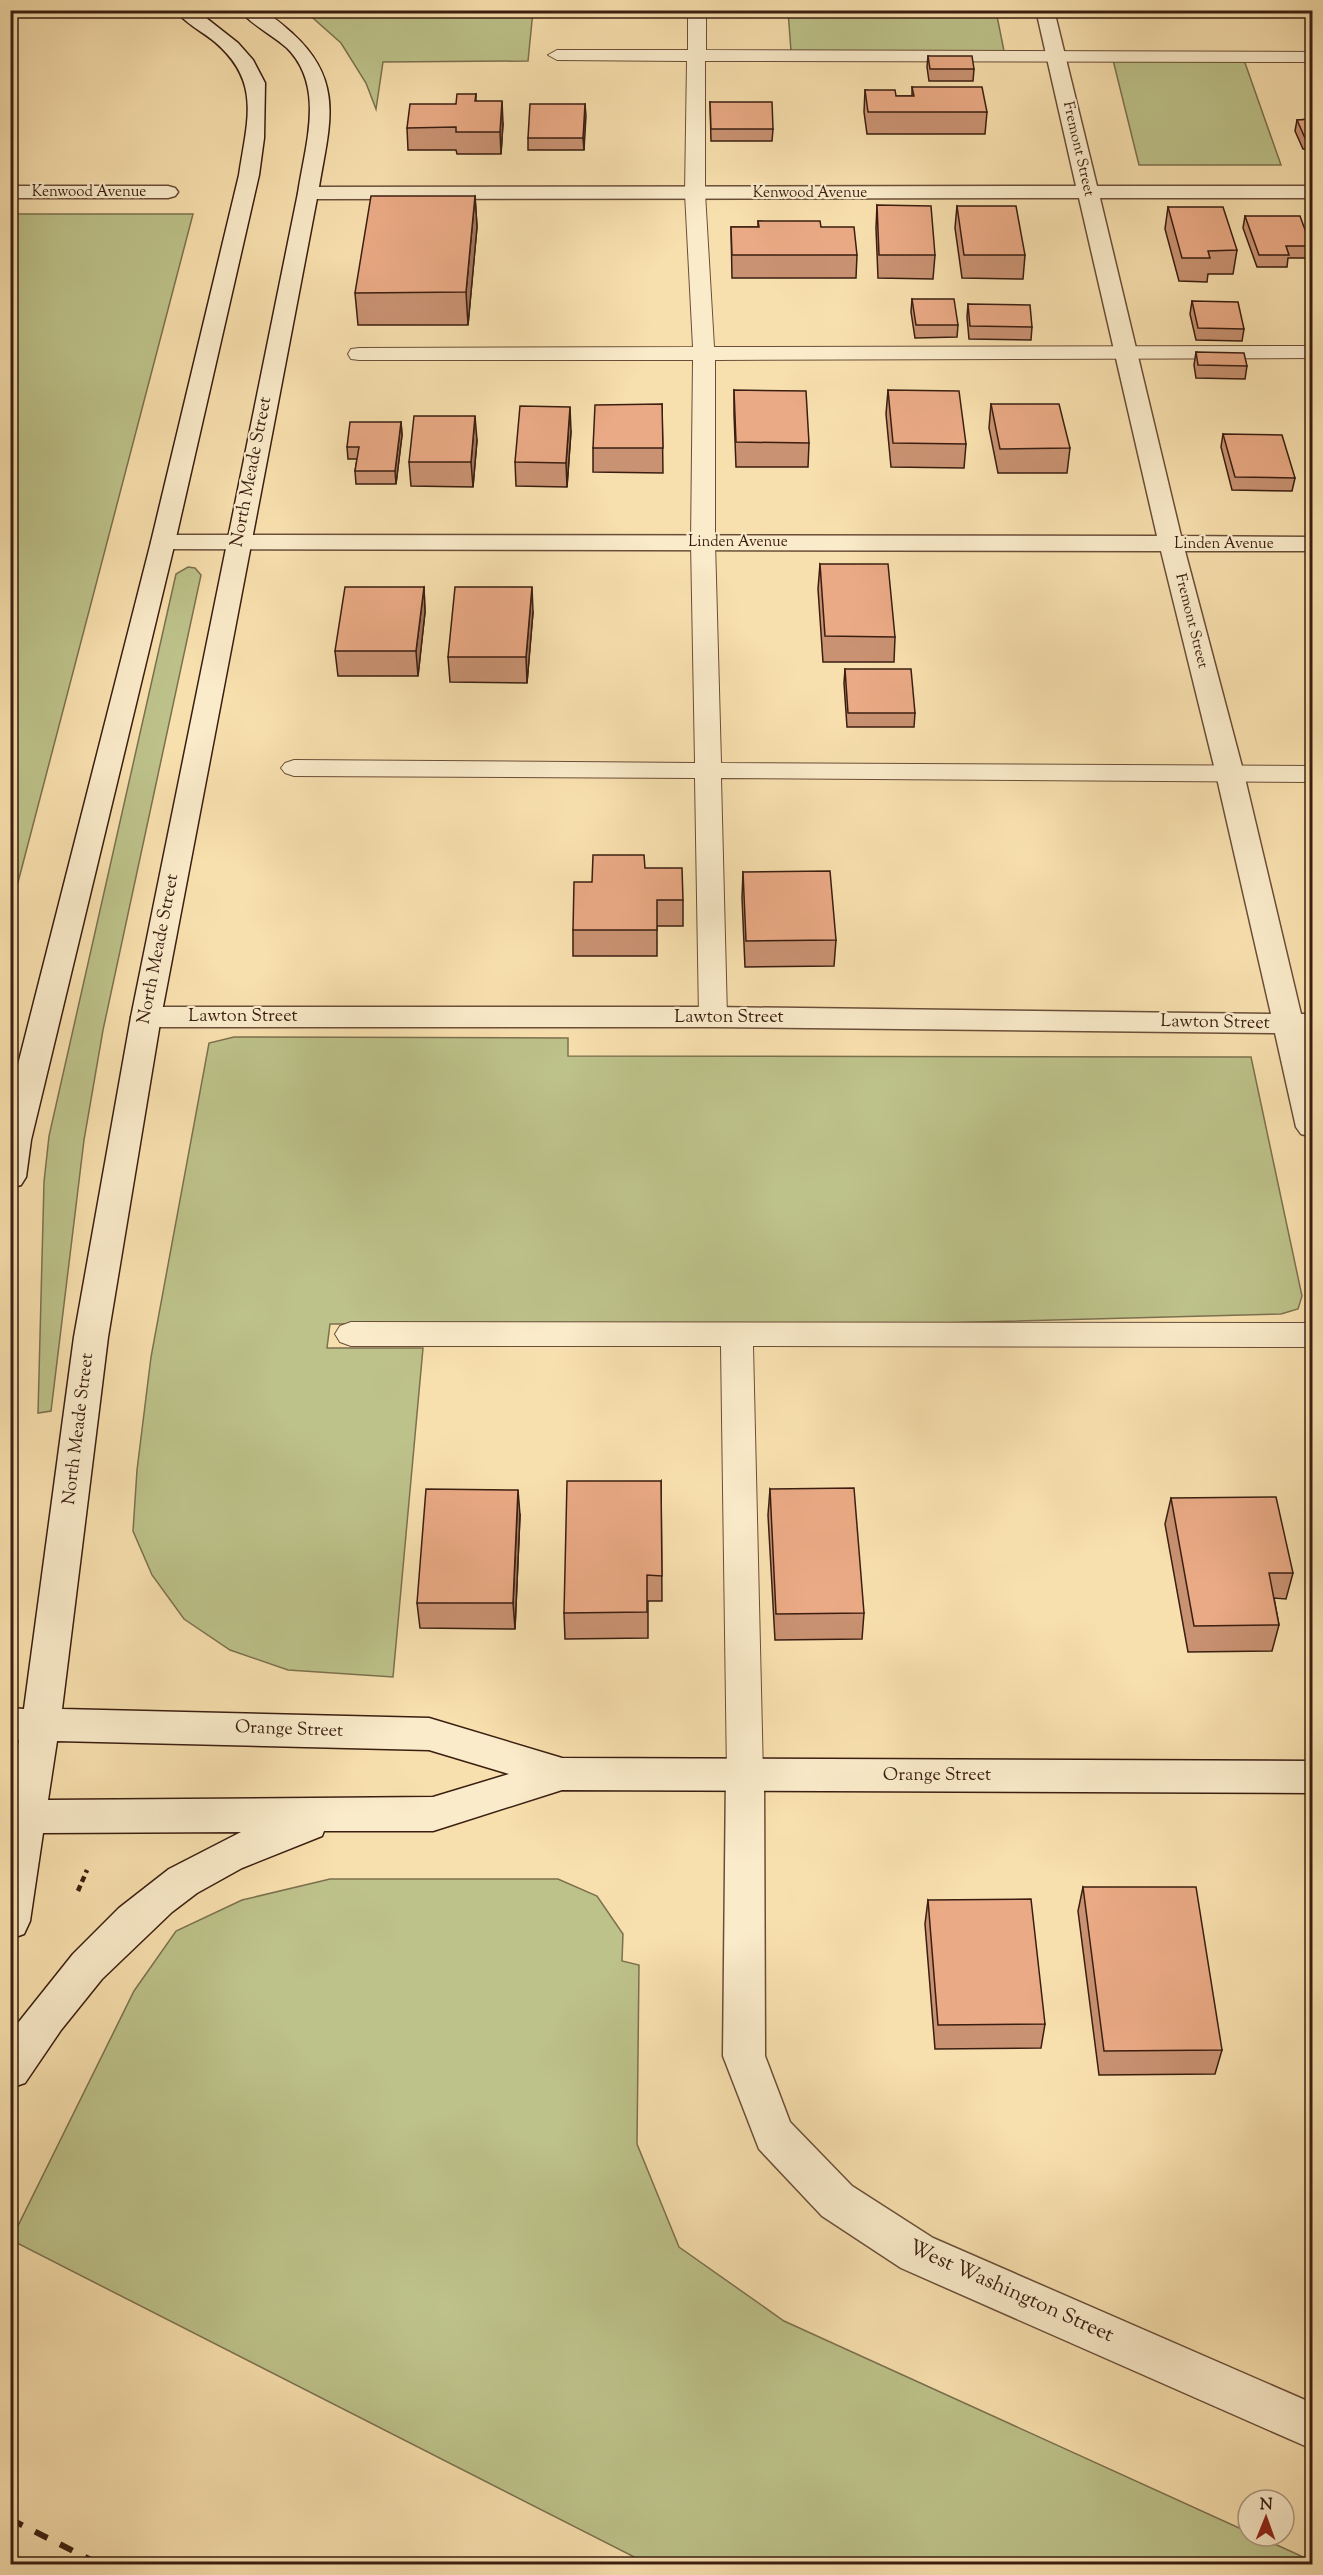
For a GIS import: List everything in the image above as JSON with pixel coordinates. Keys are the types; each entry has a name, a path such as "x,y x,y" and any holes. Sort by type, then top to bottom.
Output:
{"street":[{"path":"10,1177 15,1140 163,542 249,175 257,114 253,74 224,39 184,10"},
{"name":"North Meade Street","path":"10,1921 26,1724 146,1017 308,193 320,95 310,67 281,31 249,10"},
{"name":"Fremont Street","path":"1045,10 1128,353 1171,544 1230,774 1300,1024 1312,1127"},
{"name":"Kenwood Avenue","path":"10,192 168,192"},
{"name":"Kenwood Avenue","path":"308,193 1312,192"},
{"name":"Linden Avenue","path":"163,542 1312,544"},
{"name":"Lawton Street","path":"146,1017 713,1017 1300,1024"},
{"name":"Orange Street","path":"26,1724 429,1734 562,1774 1312,1777"},
{"name":"Orange Street","path":"18,1817 433,1814 562,1774"},
{"name":"West Washington Street","path":"745,1775 744,2056 774,2135 837,2201 917,2253 1312,2426"},
{"name":"Orange Street","path":"10,2069 37,2028 112,1941 183,1881 249,1845 330,1816"}],"lane":[{"path":"697,10 695,194 704,353 703,542 713,1017"},
{"path":"557,55 1312,57"},
{"path":"359,354 1312,352"},
{"path":"294,768 1312,774"},
{"path":"351,1334 737,1337 1312,1335"},
{"path":"737,1337 745,1775"}],"path":[{"path":"78,1893 89,1864"}],"green space":[{"path":"305,11 533,11 528,61 383,62 376,109 366,83 341,43"},
{"path":"788,11 996,11 1004,51 791,51"},
{"path":"1113,60 1244,60 1281,165 1139,165"},
{"path":"10,214 193,214 11,909"},
{"path":"188,567 195,568 201,575 103,1030 84,1140 51,1411 38,1413 44,1182 49,1136 176,574"},
{"path":"234,1037 568,1038 568,1056 1251,1057 1302,1296 1298,1309 1281,1314 941,1323 330,1324 327,1348 423,1348 393,1677 288,1670 230,1650 184,1619 152,1575 133,1531 137,1470 151,1357 209,1043"},
{"path":"330,1879 558,1879 597,1896 623,1934 622,1961 639,1965 637,2144 679,2247 784,2321 1236,2527 1236,2548 1283,2548 1312,2561 1312,2564 648,2564 11,2240 134,1991 176,1931 242,1900"}],"building":[{"path":"928,56 972,56 974,69 930,69"},
{"path":"912,87 982,87 987,112 868,112 865,90 895,90 896,96 914,96"},
{"path":"457,94 476,94 475,101 502,101 500,132 456,132 456,127 407,128 410,104 456,104"},
{"path":"710,102 772,102 773,129 711,129"},
{"path":"530,104 585,104 583,138 528,138"},
{"path":"1312,119 1312,137 1305,138 1297,120"},
{"path":"371,196 475,196 466,292 355,293"},
{"path":"877,205 931,206 935,255 879,255"},
{"path":"957,206 1016,206 1025,255 964,255"},
{"path":"1168,207 1223,207 1237,250 1208,251 1210,258 1182,258"},
{"path":"1245,216 1300,216 1311,246 1286,246 1289,255 1259,255"},
{"path":"758,221 820,221 821,227 854,227 857,255 732,255 731,227 759,227"},
{"path":"912,299 954,299 958,325 916,325"},
{"path":"1192,301 1238,302 1244,329 1198,328"},
{"path":"968,304 1030,305 1032,327 970,326"},
{"path":"1196,352 1244,353 1247,366 1198,365"},
{"path":"734,390 806,391 809,443 736,442"},
{"path":"888,390 959,391 966,444 893,443"},
{"path":"662,404 663,448 593,448 595,405"},
{"path":"991,404 1059,404 1070,448 1000,449"},
{"path":"520,406 570,407 566,463 515,462"},
{"path":"414,416 475,416 471,462 409,462"},
{"path":"350,422 401,422 395,471 355,471 359,447 347,447"},
{"path":"1223,434 1282,435 1295,478 1235,477"},
{"path":"820,564 888,564 895,637 825,636"},
{"path":"345,587 424,587 416,651 335,651"},
{"path":"455,587 532,587 526,657 448,657"},
{"path":"845,669 911,669 915,713 848,713"},
{"path":"593,855 644,855 645,868 682,868 683,900 657,900 657,930 573,930 574,882 592,882"},
{"path":"830,871 836,940 746,941 743,872"},
{"path":"567,1481 661,1481 662,1576 647,1575 647,1612 564,1613"},
{"path":"854,1488 864,1613 776,1614 770,1489"},
{"path":"426,1489 518,1490 513,1603 417,1603"},
{"path":"1276,1497 1293,1573 1269,1573 1279,1625 1194,1626 1171,1498"},
{"path":"1083,1887 1196,1887 1222,2050 1104,2051"},
{"path":"1031,1899 1045,2024 938,2025 928,1900"}],"railway":[{"path":"10,2519 99,2564"}]}
